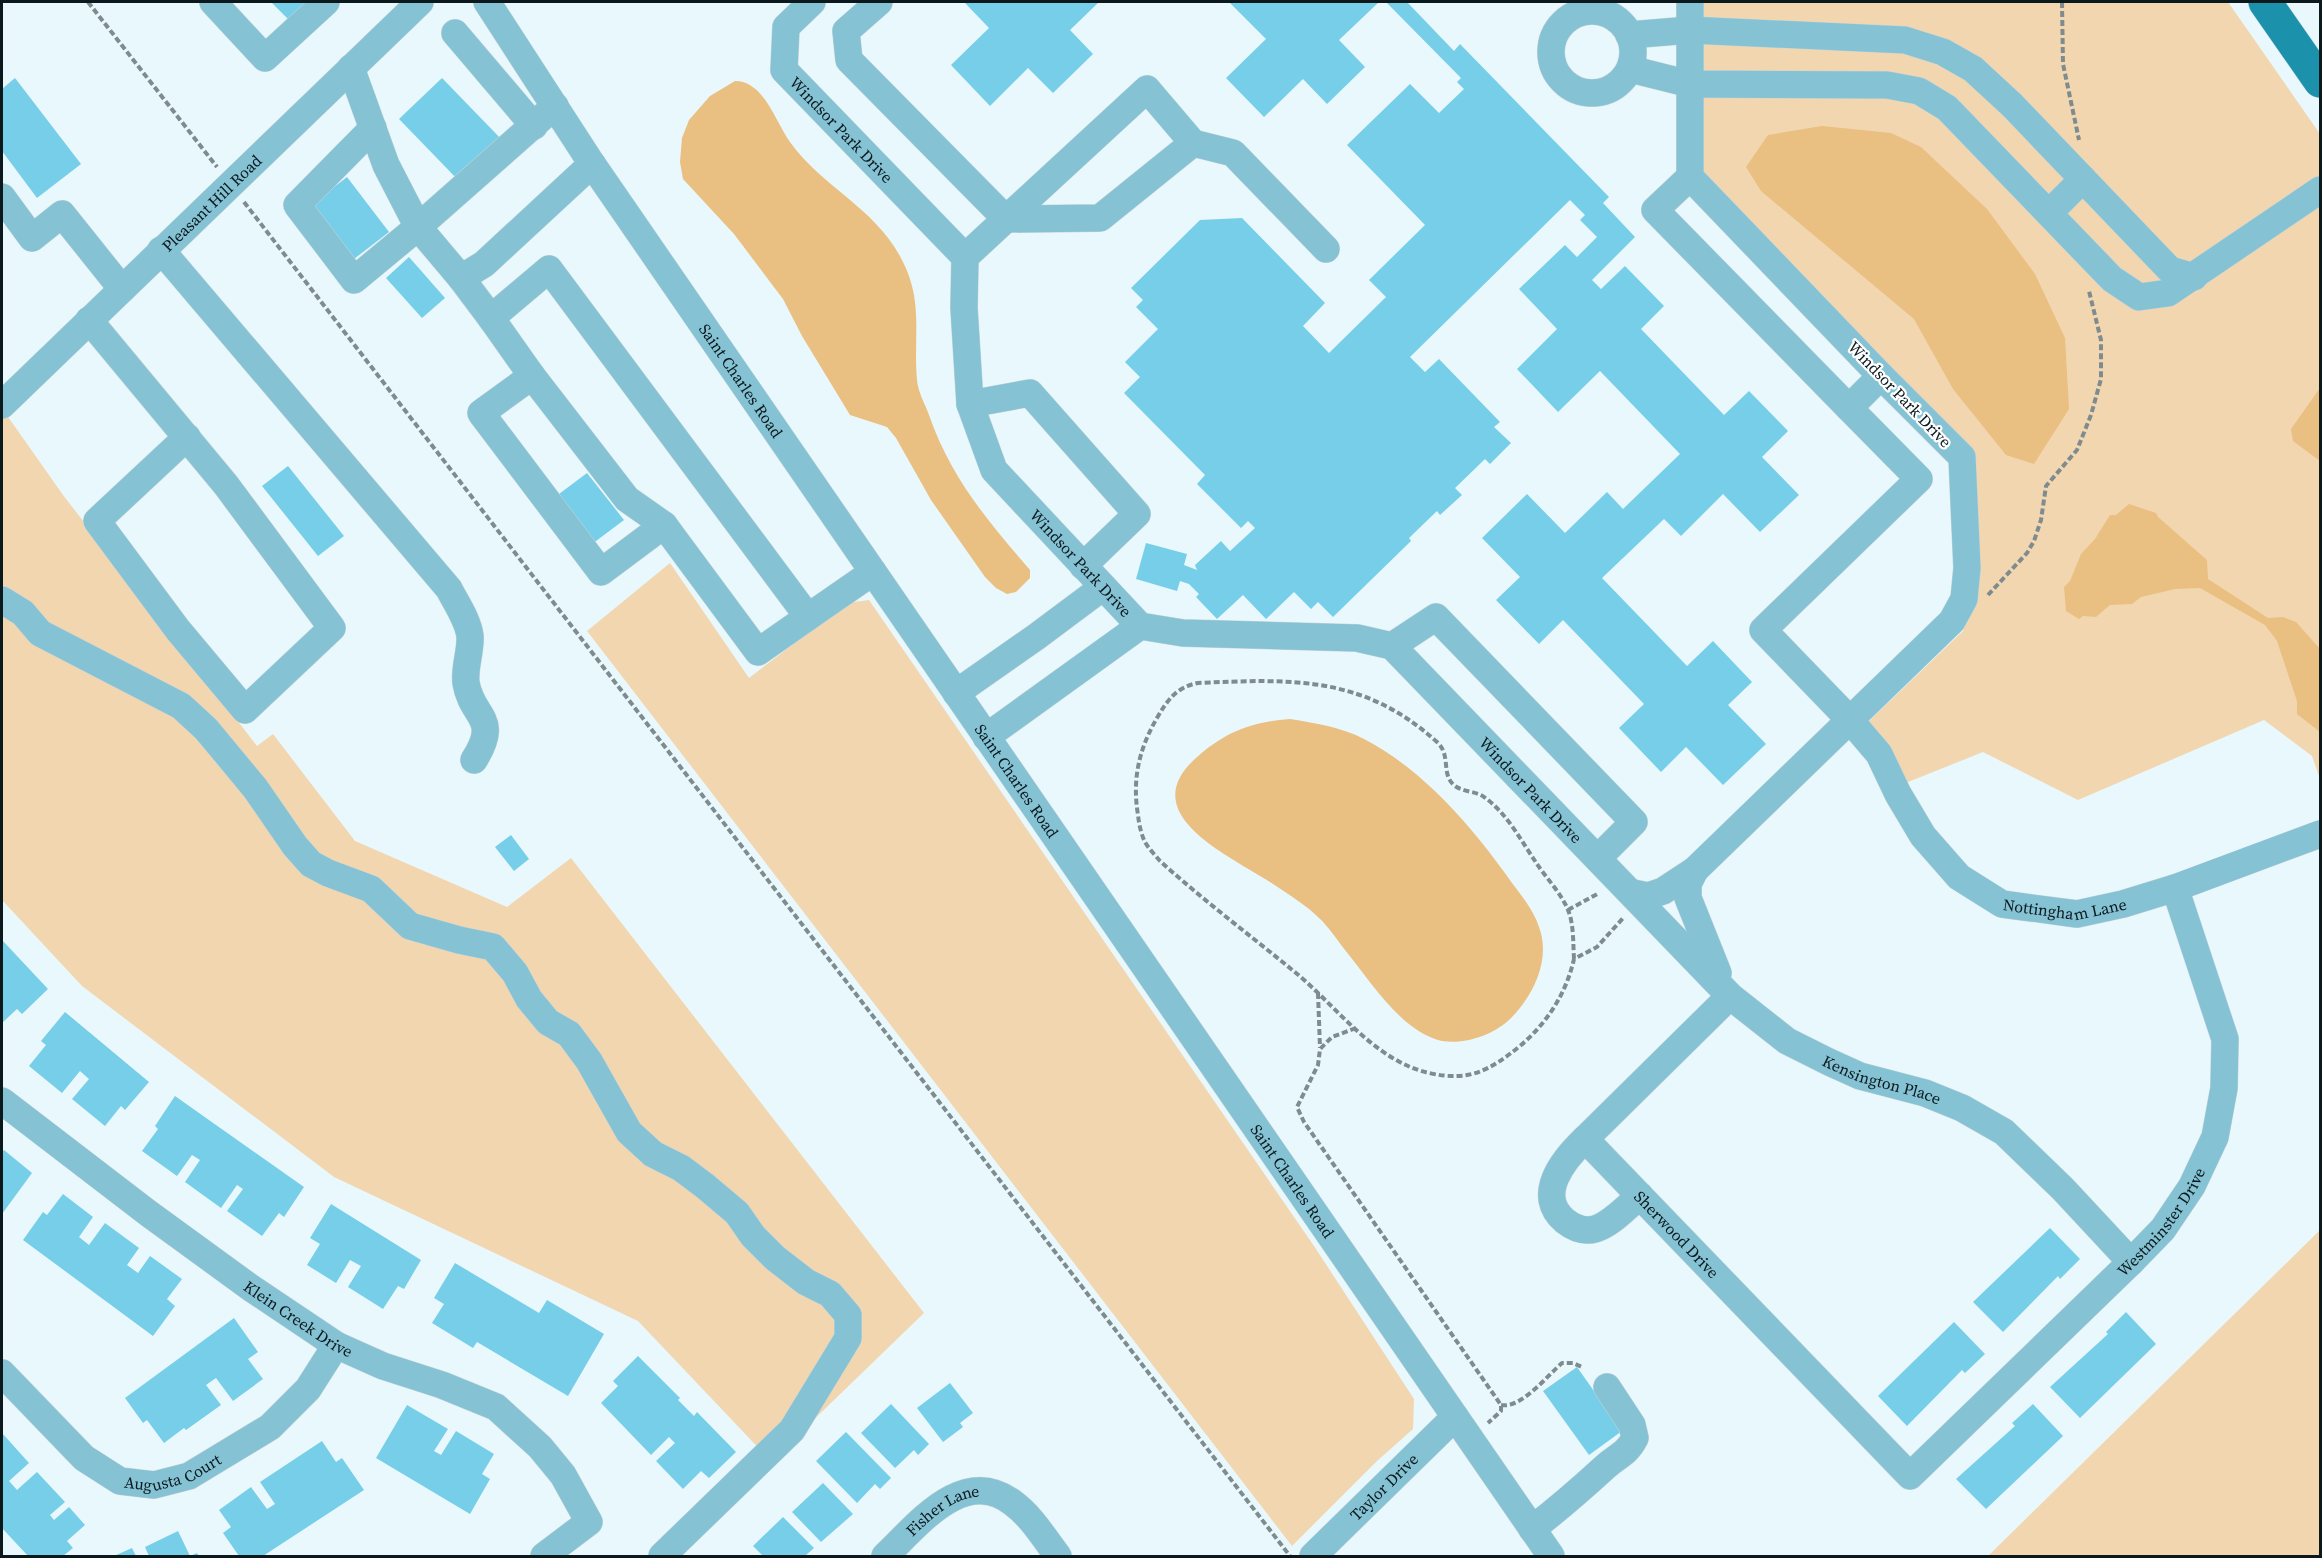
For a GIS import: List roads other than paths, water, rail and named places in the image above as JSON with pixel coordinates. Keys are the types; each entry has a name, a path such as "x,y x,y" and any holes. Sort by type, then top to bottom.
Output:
{"main road":[{"path":"2265,2 2320,81"}],"street":[{"path":"213,2 266,58 326,2"},
{"name":"Pleasant Hill Road","path":"2,405 420,2"},
{"name":"Saint Charles Road","path":"487,2 592,164 1551,1557"},
{"name":"Windsor Park Drive","path":"812,2 786,27 784,70 965,257 964,308 970,404 994,470 1140,626 1183,633 1357,638 1392,646 1598,858 1631,903 1663,891 1695,870 1952,621 1964,599 1968,568 1962,457 1690,177"},
{"path":"879,2 846,31 849,60 1006,219 1100,218 1193,142"},
{"path":"1690,2 1690,177 1655,210 1849,408 1881,376"},
{"path":"1591,10 1614,17 1623,24 1629,34 1633,46 1630,69 1615,87 1592,94 1570,87 1554,70 1551,46 1557,13 1569,17 1591,10"},
{"path":"1629,34 1690,30 1905,40 1943,52 1973,69 2012,105 2170,270 2194,278"},
{"path":"455,33 534,126"},
{"path":"351,68 386,165 418,227 461,278 532,376 627,499 664,525 758,651 873,572"},
{"path":"1630,69 1690,84 1887,85 1920,91 1947,108 2112,279 2139,297 2168,293 2194,278 2320,190"},
{"path":"965,257 1147,88 1193,142 1233,153 1326,249"},
{"path":"373,128 297,205 354,280 418,227 555,106"},
{"path":"461,278 484,264 592,164"},
{"path":"2049,213 2083,179"},
{"path":"2,197 32,238 62,214 122,289"},
{"path":"161,250 449,589 470,636 466,682 471,700 486,723 483,746 474,760"},
{"path":"491,318 549,269 808,617"},
{"path":"89,320 187,437 226,485 332,628 244,710 178,630 98,521 187,437"},
{"path":"532,376 481,413 601,572 664,525"},
{"path":"970,404 1030,393 1137,514 1083,566"},
{"name":"Nottingham Lane","path":"1849,408 1919,479 1763,630 1850,720 1879,754 1898,794 1923,836 1959,877 2002,904 2077,914 2123,904 2175,888 2320,834"},
{"path":"956,693 1036,637 1102,586"},
{"path":"2,600 23,613 40,633 181,706 206,729 255,788 295,846 311,864 371,889 411,926 493,947 515,973 529,999 548,1022 569,1034 589,1061 629,1132 653,1154 681,1168 737,1213 753,1236 775,1258 806,1282 830,1294 848,1315 848,1338 792,1430 662,1557"},
{"path":"1392,646 1436,616 1634,822 1598,858"},
{"path":"986,737 1140,626"},
{"path":"1640,1196 1604,1226 1593,1230 1578,1229 1558,1215 1551,1200 1551,1189 1563,1163 1585,1139 1730,996 1712,962 1688,898 1688,884 1695,870"},
{"name":"Westminster Drive","path":"1910,1476 2132,1262 2163,1228 2192,1186 2215,1137 2224,1088 2224,1039 2175,888"},
{"name":"Kensington Place","path":"1631,903 1730,996 1787,1041 1860,1076 1925,1093 1962,1108 2004,1132 2063,1189 2132,1262"},
{"name":"Klein Creek Drive","path":"2,1101 148,1213 336,1345 383,1366 442,1385 496,1407 540,1447 562,1475 589,1522 544,1557"},
{"name":"Sherwood Drive","path":"1585,1139 1910,1476"},
{"name":"Augusta Court","path":"2,1373 84,1458 120,1481 154,1485 189,1476 270,1427 308,1389 336,1345"},
{"path":"1532,1529 1572,1499 1607,1465 1628,1450 1635,1438 1632,1425 1607,1387"},
{"name":"Taylor Drive","path":"1312,1557 1462,1427"},
{"name":"Fisher Lane","path":"885,1557 939,1504 963,1493 980,1492 997,1494 1013,1503 1030,1519 1058,1557"}]}
